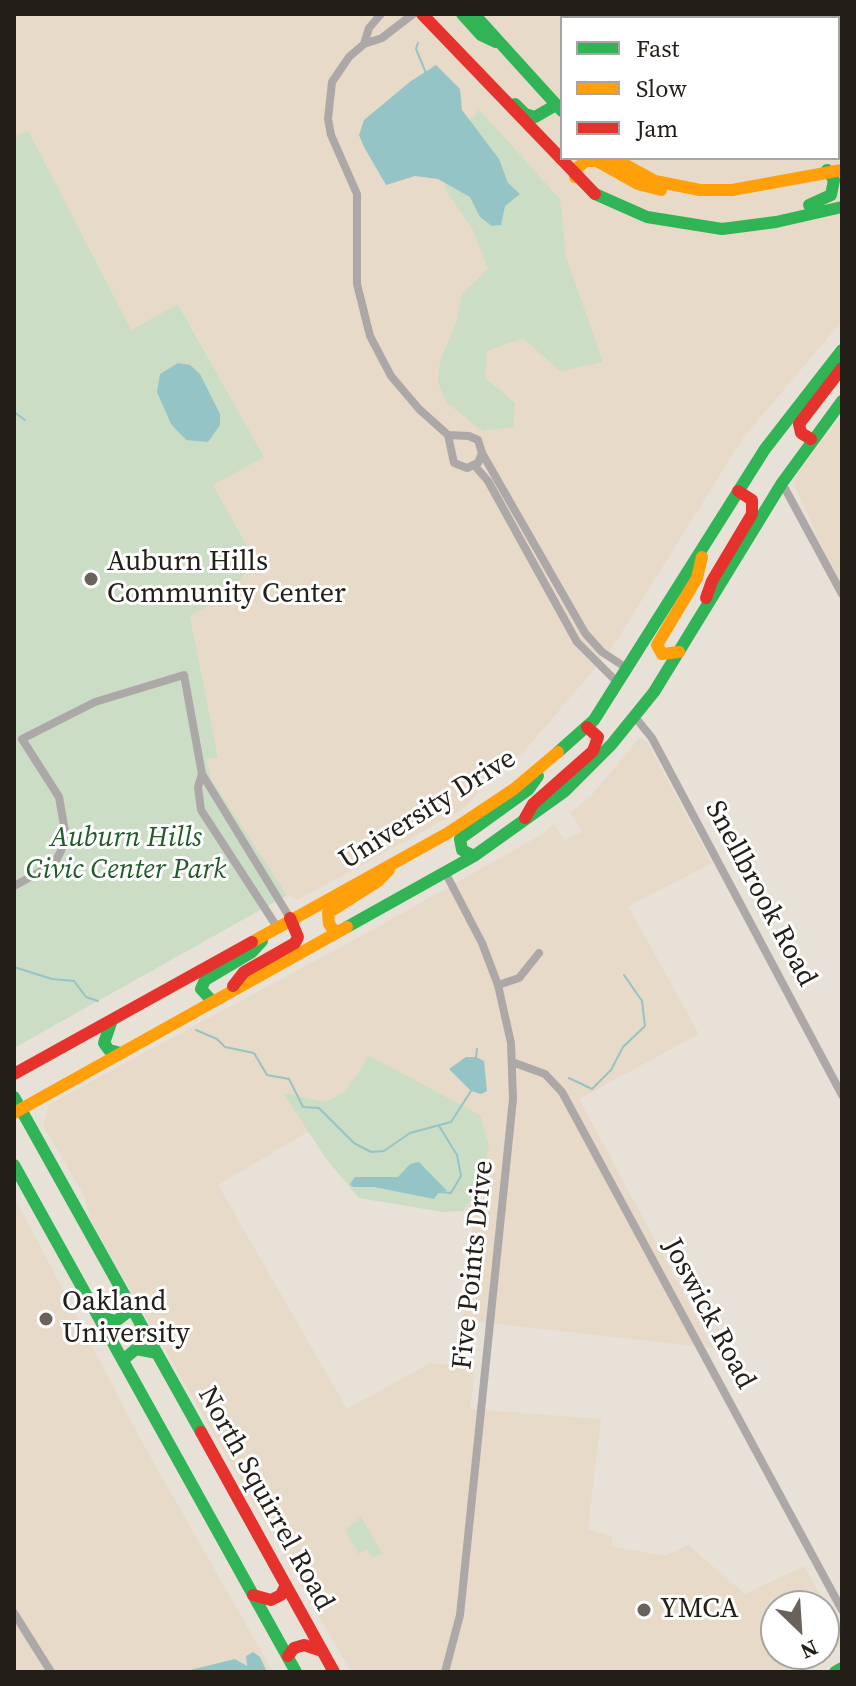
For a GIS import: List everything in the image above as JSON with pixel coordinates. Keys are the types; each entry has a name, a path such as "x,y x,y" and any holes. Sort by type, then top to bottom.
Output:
{"main road":[{"path":"422,14 575,177 618,207 647,217 722,229 747,227 842,207"},
{"path":"462,14 481,35 502,45"},
{"path":"467,64 486,73 525,114 535,117 559,108 474,14"},
{"path":"617,160 655,181 732,190 827,170 842,170"},
{"path":"575,177 577,168 586,161 597,161 638,184 661,190 675,185"},
{"path":"747,227 754,219 820,202 831,195 834,180 827,170"},
{"name":"University Drive","path":"14,1074 475,816 587,727 628,669 779,429 842,350"},
{"path":"811,439 801,433 799,424 842,368"},
{"name":"University Drive","path":"16,1106 121,1053 474,856 522,825 580,777 635,717 679,652 782,483 811,439 842,401"},
{"path":"698,620 712,581 752,514 752,500 738,491"},
{"path":"679,652 662,654 657,645 697,578 705,546"},
{"path":"522,825 533,804 593,751 598,737 587,727"},
{"path":"474,856 462,850 460,839 528,790 549,760"},
{"path":"335,932 329,924 328,913 377,882 400,860"},
{"path":"228,992 244,972 295,943 298,937 290,918"},
{"path":"212,1001 205,995 201,984 252,952 273,929"},
{"path":"112,1020 104,1043 109,1050 121,1053"},
{"name":"North Squirrel Road","path":"16,1106 334,1672"},
{"name":"North Squirrel Road","path":"14,1165 296,1672"},
{"path":"99,1317 116,1321 132,1309"},
{"path":"123,1360 136,1349 157,1353"},
{"path":"253,1595 271,1600 281,1595 286,1585"},
{"path":"288,1656 294,1648 304,1645 322,1651"},
{"path":"835,1672 842,1668"}],"street":[{"path":"381,14 369,28 364,44 332,82 328,119 331,135 357,194 355,259 364,320 391,376 448,435 454,463 463,468 475,466"},
{"path":"364,44 382,38 413,14"},
{"path":"448,435 472,436 478,440 482,453 585,633 602,652 628,669"},
{"path":"475,466 482,453"},
{"path":"475,466 488,481 577,642 617,682"},
{"path":"782,483 842,594"},
{"path":"14,886 54,864 61,851 65,831 59,797 22,739 95,702 184,675 202,774 290,918"},
{"name":"Snellbrook Road","path":"635,717 652,738 842,1095"},
{"path":"202,774 198,787 201,810 249,882 273,929"},
{"name":"Five Points Drive","path":"445,872 482,943 498,985 512,1062 512,1118 460,1615 445,1672"},
{"path":"249,882 263,873"},
{"path":"498,985 519,978 539,953"},
{"name":"Joswick Road","path":"512,1062 545,1074 562,1092 842,1610"},
{"path":"14,1613 51,1672"}],"shaded area":[{"path":"14,14 842,14 842,321 743,438 610,651 525,750 460,811 298,900 287,895 211,779 207,759 218,756 190,615 230,593 248,548 213,485 263,456 179,304 131,331 28,130 14,138"},
{"path":"842,415 842,590 794,484 797,474"},
{"path":"640,737 647,742 712,863 628,906 699,1034 579,1099 713,1348 463,1320 474,1211 463,1211 477,1191 369,1056 345,1092 325,1102 284,1094 309,1131 218,1185 347,1409 430,1363 475,1368 470,1409 601,1419 588,1529 613,1537 611,1546 665,1556 688,1545 745,1594 804,1566 818,1590 760,1590 760,1670 793,1670 789,1672 351,1672 92,1223 84,1195 43,1126 49,1104 376,928 539,836 554,824 564,840 583,832 570,813 592,795"},
{"name":"Oakland University","path":"14,1196 142,1442 273,1672 14,1672"}],"green space":[{"path":"479,110 560,199 566,257 603,362 560,371 523,338 487,351 485,378 515,403 513,427 483,431 446,402 438,382 440,361 457,320 462,294 488,269 472,228 445,189 450,140"},
{"name":"Auburn Hills Civic Center Park","path":"28,130 131,330 178,304 264,457 213,485 248,548 247,571 230,593 190,616 218,757 207,759 211,779 287,895 14,1048 14,138"},
{"path":"369,1056 480,1115 489,1146 477,1191 463,1211 443,1212 359,1198 327,1160 283,1093 325,1102 345,1092"},
{"path":"361,1517 382,1553 372,1558 367,1549 359,1554 345,1530"}],"water":[{"path":"436,65 460,89 462,110 499,159 508,183 520,194 505,206 501,225 492,226 480,217 470,197 438,179 415,176 386,185 359,135 364,120 411,81"},
{"path":"178,363 190,365 200,374 220,414 220,425 208,442 186,440 171,424 157,392 160,374"},
{"path":"466,1057 484,1061 487,1091 481,1094 471,1091 449,1069"},
{"path":"419,1162 447,1191 439,1192 434,1199 374,1187 353,1187 350,1184 355,1177 398,1177 410,1164"},
{"path":"253,1652 260,1657 267,1672 182,1672 235,1659 247,1666 246,1656"}],"waterway":[{"path":"418,43 416,49 426,73"},
{"path":"14,412 25,420"},
{"path":"14,967 52,979 74,981 86,997 98,1001"},
{"path":"569,1078 592,1089 611,1070 623,1047 645,1026 642,1001 624,975"},
{"path":"196,1030 217,1039 225,1047 254,1053 267,1075 289,1079 303,1107 319,1108 354,1143 371,1152 384,1151 410,1133 451,1122 471,1091"},
{"path":"476,1057 477,1049"},
{"path":"439,1126 457,1155 461,1176 451,1193 439,1192"}],"traffic: fast":[{"path":"462,14 481,35 496,42"},
{"path":"474,14 560,109"},
{"path":"515,104 525,114 535,117 556,105"},
{"path":"809,205 831,195 834,180 827,170"},
{"path":"595,194 647,217 722,229 776,222 842,207"},
{"path":"558,752 594,720 765,449 842,350"},
{"path":"347,927 474,856 565,791 611,745 654,692 782,483 842,401"},
{"path":"474,856 462,850 460,839 528,790 538,776"},
{"path":"212,1001 201,989 205,980 252,952 262,941"},
{"path":"112,1020 104,1043 109,1050 121,1053"},
{"path":"14,1097 201,1432"},
{"path":"14,1165 296,1672"},
{"path":"99,1317 116,1321 132,1309"},
{"path":"123,1360 136,1349 157,1353"},
{"path":"835,1672 842,1668"}],"traffic: slow":[{"path":"617,160 655,181 700,190 732,190 842,170"},
{"path":"575,177 577,168 586,161 597,161 638,184 661,190"},
{"path":"679,652 662,654 657,645 697,578 702,557"},
{"path":"252,942 448,833 514,789 558,752"},
{"path":"335,932 329,924 328,913 377,882 389,870"},
{"path":"14,1113 347,927"}],"traffic: jam":[{"path":"422,14 560,158"},
{"path":"562,160 595,194"},
{"path":"811,439 801,433 799,424 842,368"},
{"path":"706,598 712,581 752,514 752,500 738,491"},
{"path":"525,818 533,804 593,751 598,737 587,727"},
{"path":"233,986 244,972 295,943 298,937 290,918"},
{"path":"14,1074 252,942"},
{"path":"201,1432 334,1672"},
{"path":"253,1595 271,1600 281,1595 286,1585"},
{"path":"288,1656 294,1648 304,1645 322,1651"}],"place":[{"name":"Auburn Hills Community Center","path":"91,579"},
{"name":"Oakland University","path":"46,1319"},
{"name":"YMCA","path":"644,1610"}]}
